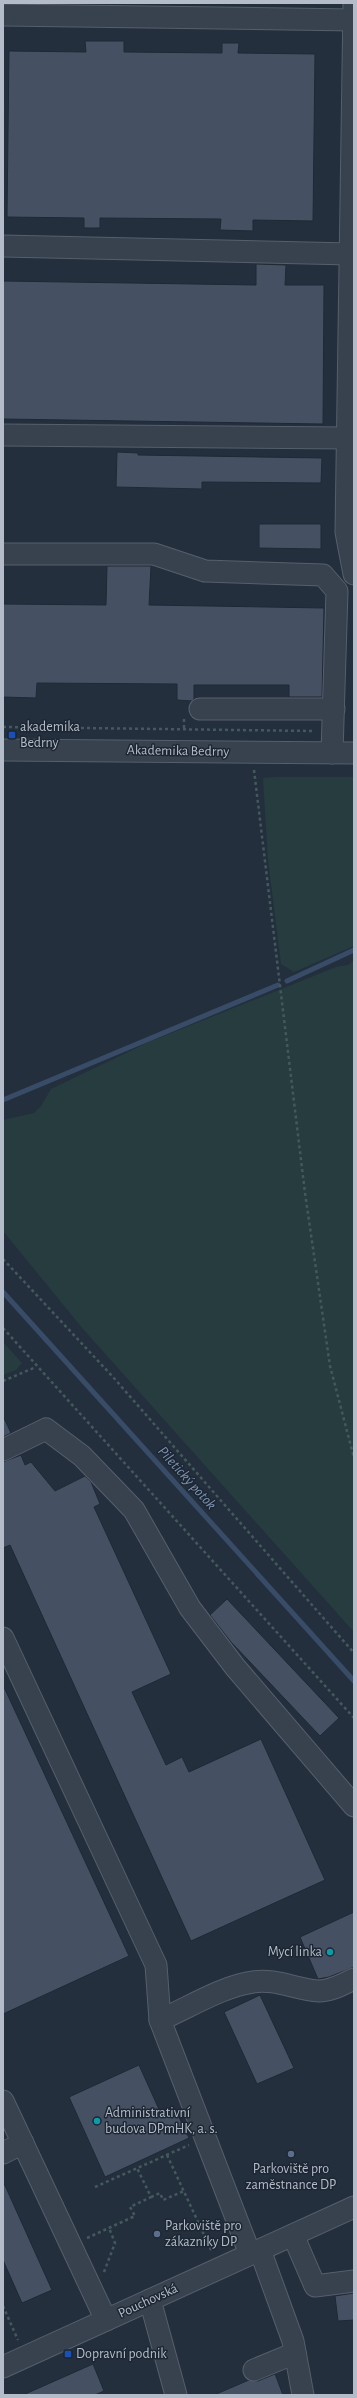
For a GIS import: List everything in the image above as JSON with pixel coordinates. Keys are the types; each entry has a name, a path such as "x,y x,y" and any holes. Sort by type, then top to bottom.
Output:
{"street":[{"path":"354,3 346,532 354,574"},
{"path":"3,15 354,20"},
{"path":"3,246 350,254"},
{"path":"3,435 348,438"},
{"path":"3,554 154,554 205,571 323,575 337,591 332,753"},
{"path":"192,713 334,709"},
{"name":"Akademika Bedrny","path":"3,750 354,753"},
{"path":"3,1450 46,1429 82,1456 134,1510 190,1608 222,1649 354,1806"},
{"path":"3,1638 156,1965 160,2020 255,2252 277,2294 295,2353 302,2395"},
{"path":"160,2020 234,1987 254,1981 276,1982 320,1991 332,1989 354,1979"},
{"path":"3,2101 106,2320"},
{"path":"3,2153 23,2143"},
{"name":"Pouchovská","path":"3,2368 354,2207"},
{"path":"293,2235 315,2286 354,2281"},
{"path":"150,2300 176,2395"},
{"path":"254,2370 295,2353"}],"path":[{"path":"184,730 192,713"},
{"path":"3,727 333,732"},
{"path":"256,752 254,764 275,954 306,1201 330,1366 354,1458"},
{"path":"3,1259 112,1377 354,1654"},
{"path":"3,1328 36,1367 354,1718"},
{"path":"3,1381 36,1367"},
{"path":"95,2188 193,2144"},
{"path":"168,2155 212,2252"},
{"path":"138,2168 151,2197"},
{"path":"71,2246 135,2216 130,2207 160,2193 163,2200 184,2191"},
{"path":"101,2279 115,2243 109,2228"},
{"path":"3,2306 19,2340"}],"green space":[{"path":"354,777 354,946 294,972 281,964 268,860 263,778"},
{"path":"354,960 354,1632 83,1329 3,1231 3,1120 34,1113 41,1106 51,1089 149,1042 336,967 348,965"},
{"path":"3,1342 22,1363 16,1370 3,1375"}],"building":[{"path":"85,41 124,41 124,52 222,53 222,43 239,43 238,53 315,54 313,221 253,220 253,231 220,230 221,219 100,218 100,228 84,228 84,218 7,217 9,51 86,52"},
{"path":"256,264 286,265 285,285 324,285 323,424 3,419 3,281 256,285"},
{"path":"117,452 138,453 138,455 322,458 321,483 202,482 202,489 116,487"},
{"path":"259,524 321,524 321,549 259,548"},
{"path":"107,566 151,566 149,605 324,608 322,697 289,697 289,685 194,685 194,699 192,701 177,700 177,684 37,683 36,698 3,697 3,604 106,605"},
{"path":"3,1416 11,1433 3,1437"},
{"path":"21,1455 25,1465 31,1462 55,1491 85,1476 91,1482 100,1504 94,1507 171,1674 132,1692 166,1765 182,1757 189,1772 261,1739 325,1880 191,1941 10,1545 3,1548 3,1462"},
{"path":"227,1599 339,1718 320,1736 231,1642 210,1615"},
{"path":"3,1685 129,1956 3,2014"},
{"name":"Mycí linka","path":"354,1912 354,1967 329,1977 318,1979 300,1937"},
{"path":"260,1995 294,2068 257,2084 224,2012"},
{"name":"Administrativní budova DPmHK, a. s.","path":"139,2065 162,2116 175,2109 189,2138 105,2177 69,2097"},
{"path":"3,2181 52,2290 22,2303 3,2260"},
{"path":"354,2293 354,2320 338,2321 335,2296"},
{"path":"93,2364 104,2391 95,2395 23,2395"},
{"path":"275,2374 283,2395 214,2395 249,2380 258,2381"}],"waterway":[{"path":"287,981 354,950"},
{"path":"3,1100 278,985"},
{"name":"Piletický potok","path":"3,1292 354,1681"}],"place":[{"name":"akademika Bedrny","path":"12,735"},
{"name":"Mycí linka","path":"330,1952"},
{"name":"Administrativní budova DPmHK, a. s.","path":"97,2121"},
{"name":"Parkoviště pro zaměstnance DP","path":"291,2154"},
{"name":"Parkoviště pro zákazníky DP","path":"157,2234"},
{"name":"Dopravní podnik","path":"68,2354"}]}
